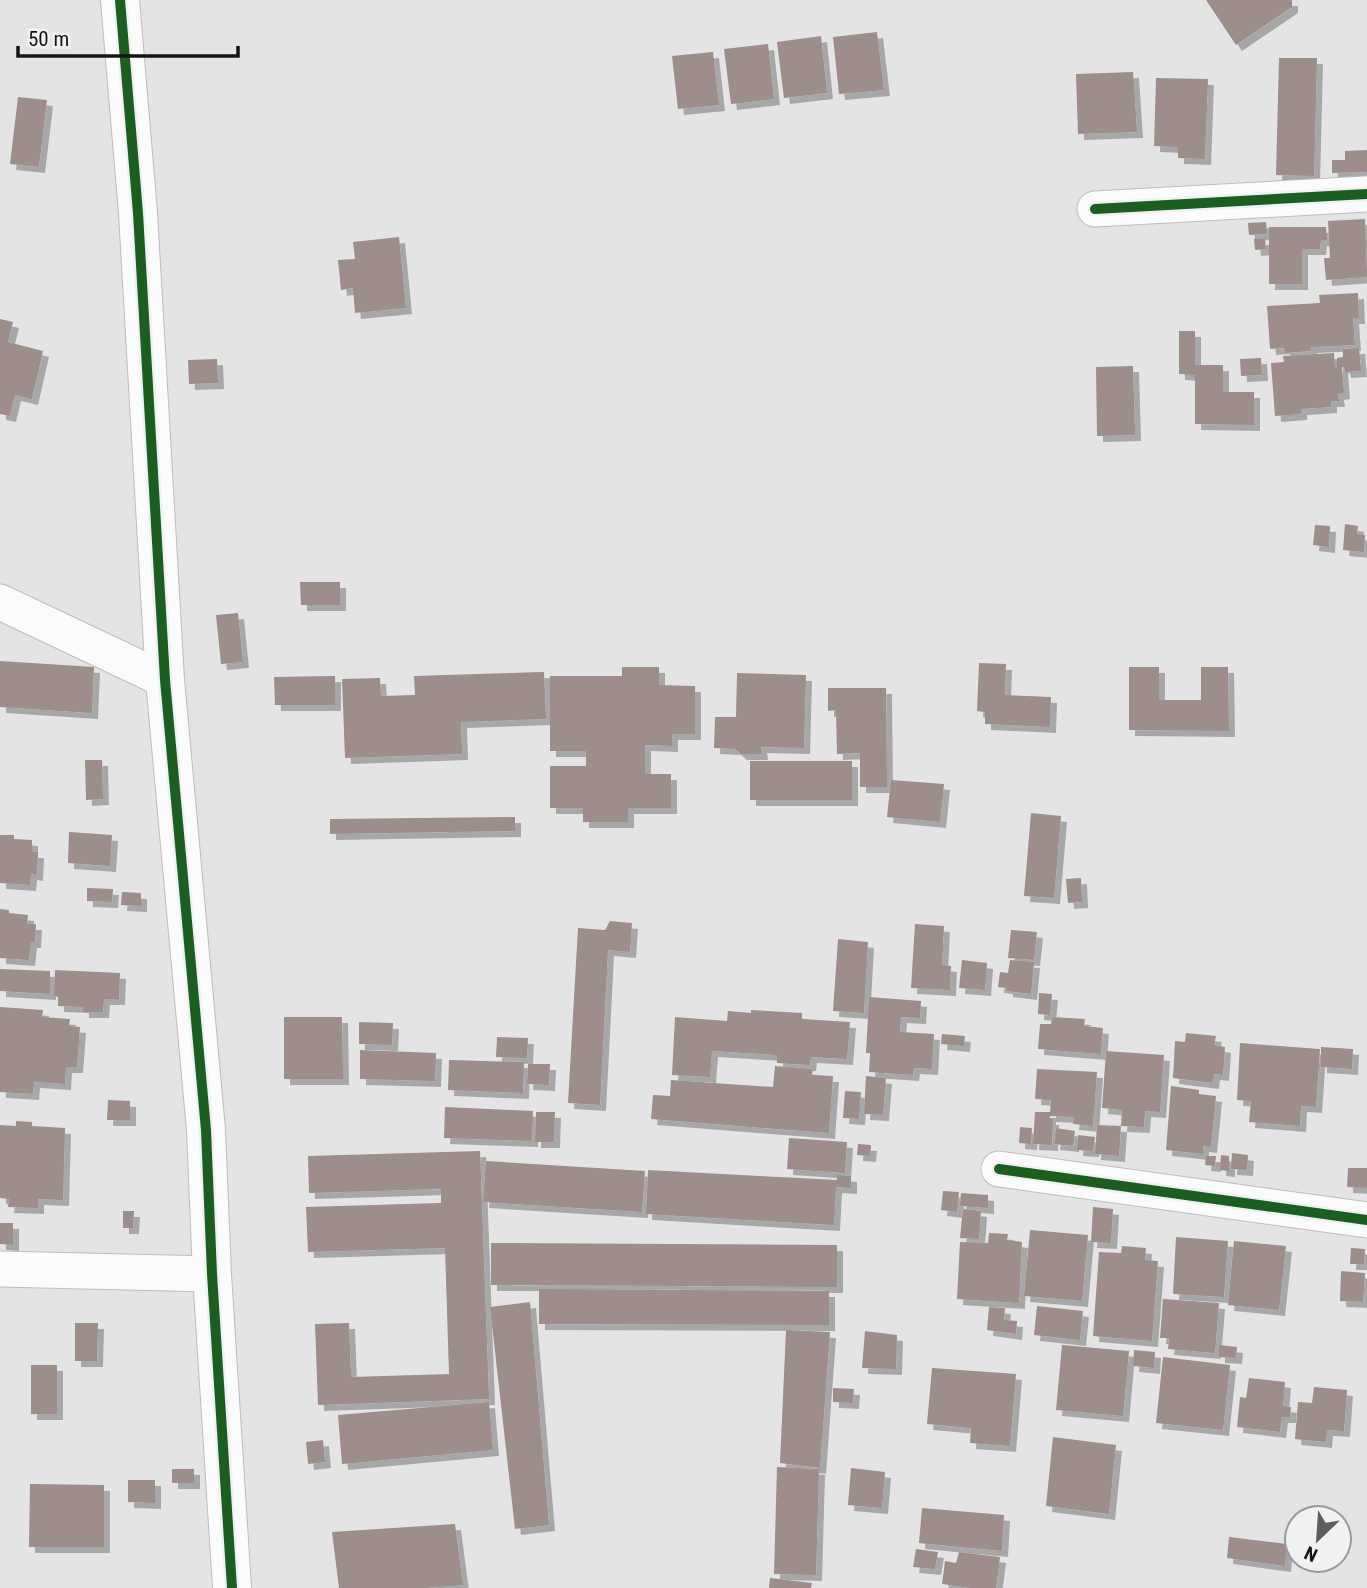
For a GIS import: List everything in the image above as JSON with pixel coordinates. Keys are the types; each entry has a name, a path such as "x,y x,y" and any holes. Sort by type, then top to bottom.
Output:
{"street":[{"path":"120,0 138,213 164,680 206,1130 212,1274 232,1588"},
{"path":"1095,209 1367,194"},
{"path":"0,602 164,680"},
{"path":"999,1169 1367,1220"},
{"path":"0,1269 212,1274"}],"building":[{"path":"1206,0 1292,0 1292,7 1236,45"},
{"path":"877,32 884,90 839,94 833,37"},
{"path":"821,36 827,93 784,98 777,42"},
{"path":"768,44 774,99 731,104 724,49"},
{"path":"713,52 719,105 678,109 672,56"},
{"path":"1279,58 1317,58 1314,176 1276,175"},
{"path":"1133,72 1137,132 1078,134 1076,74"},
{"path":"1156,78 1208,79 1205,159 1178,158 1178,147 1154,146"},
{"path":"18,97 47,100 39,167 10,164"},
{"path":"1367,150 1367,172 1332,173 1332,160 1345,160 1345,151"},
{"path":"1365,219 1367,277 1326,280 1324,258 1330,258 1328,221"},
{"path":"1266,222 1267,234 1249,235 1248,223"},
{"path":"1269,227 1326,227 1327,240 1321,240 1320,249 1302,249 1302,284 1269,284"},
{"path":"399,237 406,308 355,313 353,288 341,290 338,260 355,259 353,242"},
{"path":"1254,239 1265,239 1266,249 1255,250"},
{"path":"1358,293 1359,318 1353,318 1355,345 1311,347 1311,351 1285,353 1284,348 1270,349 1267,306 1320,303 1319,295"},
{"path":"0,319 13,322 8,342 43,351 32,399 15,395 10,416 0,414"},
{"path":"1179,331 1195,331 1195,365 1223,365 1223,392 1254,392 1254,425 1195,424 1195,375 1179,374"},
{"path":"1359,348 1361,371 1345,372 1342,367 1344,393 1338,394 1339,401 1331,401 1331,407 1301,409 1301,414 1275,416 1271,363 1284,362 1283,356 1334,353 1337,368 1337,358 1343,357 1343,349"},
{"path":"1261,358 1262,375 1241,376 1240,359"},
{"path":"217,359 218,383 189,384 188,360"},
{"path":"1133,366 1135,435 1097,436 1096,367"},
{"path":"1345,524 1358,526 1357,534 1365,535 1364,552 1343,550"},
{"path":"1315,525 1330,526 1329,547 1313,545"},
{"path":"300,582 340,582 340,605 301,605"},
{"path":"238,613 243,662 221,664 216,615"},
{"path":"0,661 94,667 92,713 0,707"},
{"path":"979,663 1006,664 1005,695 1051,697 1050,727 985,724 985,712 977,711"},
{"path":"622,667 659,667 659,685 695,686 695,734 672,734 672,746 645,745 645,774 671,774 671,808 628,808 628,822 583,822 583,808 550,808 550,766 586,766 586,751 550,751 550,676 622,676"},
{"path":"1129,667 1159,667 1159,700 1201,700 1201,667 1228,667 1229,731 1129,730"},
{"path":"544,672 546,719 461,722 462,754 345,758 342,679 380,678 381,696 415,695 414,676"},
{"path":"737,673 806,675 804,748 761,747 762,754 741,754 735,749 714,748 715,717 736,717"},
{"path":"335,676 335,705 275,705 274,677"},
{"path":"828,688 886,688 887,787 860,787 860,753 837,754 836,710 828,711"},
{"path":"85,760 102,760 103,799 86,800"},
{"path":"750,761 852,761 852,800 750,800"},
{"path":"891,780 944,784 940,822 887,817"},
{"path":"1031,813 1061,816 1054,898 1024,896"},
{"path":"515,817 515,831 330,834 330,819"},
{"path":"69,832 112,835 110,866 68,863"},
{"path":"0,835 14,835 14,839 32,840 32,852 38,852 37,875 31,874 30,885 0,883"},
{"path":"1081,878 1082,902 1068,903 1066,879"},
{"path":"87,888 113,889 112,902 87,901"},
{"path":"122,892 141,893 141,906 121,905"},
{"path":"0,909 28,915 27,924 36,924 35,942 31,942 29,960 0,958"},
{"path":"610,921 632,923 630,952 608,950 600,1105 568,1103 578,928 605,930"},
{"path":"915,924 944,926 942,965 951,966 950,990 911,988"},
{"path":"1011,930 1037,932 1034,960 1008,958"},
{"path":"838,939 868,942 864,1013 833,1011"},
{"path":"962,960 987,963 985,990 959,988"},
{"path":"1010,960 1034,962 1031,994 998,987 1000,972 1008,973"},
{"path":"0,969 50,971 50,994 0,991"},
{"path":"55,970 120,973 119,999 104,999 103,1012 83,1012 83,1007 58,1006 58,997 54,996"},
{"path":"1039,993 1052,994 1050,1015 1038,1014"},
{"path":"869,997 921,1001 920,1018 901,1017 900,1032 934,1034 932,1069 914,1068 913,1075 869,1072 870,1053 866,1053"},
{"path":"0,1007 43,1010 42,1017 70,1019 69,1026 80,1027 77,1067 66,1067 65,1084 34,1082 33,1094 0,1092"},
{"path":"751,1010 802,1013 802,1019 850,1022 847,1059 811,1057 810,1065 777,1063 777,1055 712,1051 710,1077 672,1075 675,1017 727,1021 728,1011 751,1013"},
{"path":"284,1017 342,1017 343,1079 284,1079"},
{"path":"1052,1017 1085,1019 1084,1026 1103,1028 1101,1054 1038,1049 1040,1024 1051,1024"},
{"path":"359,1022 393,1023 392,1045 359,1044"},
{"path":"1186,1033 1216,1036 1214,1045 1225,1047 1223,1075 1214,1074 1213,1083 1173,1078 1175,1041 1185,1042"},
{"path":"942,1034 965,1036 964,1046 941,1044"},
{"path":"497,1037 528,1038 527,1058 496,1057"},
{"path":"1240,1043 1320,1049 1316,1107 1301,1106 1300,1126 1249,1122 1251,1101 1237,1100"},
{"path":"1321,1047 1353,1049 1352,1069 1321,1067"},
{"path":"360,1050 436,1053 435,1081 360,1079"},
{"path":"1106,1051 1164,1055 1160,1112 1145,1111 1144,1127 1121,1126 1122,1110 1102,1108"},
{"path":"449,1060 524,1062 523,1093 448,1090"},
{"path":"528,1064 550,1064 549,1085 527,1084"},
{"path":"775,1066 813,1069 812,1075 833,1076 829,1133 651,1119 653,1095 670,1096 671,1080 773,1087"},
{"path":"1037,1069 1097,1072 1093,1126 1073,1124 1074,1117 1050,1116 1050,1119 1053,1119 1052,1145 1033,1144 1035,1112 1050,1112 1051,1100 1035,1099"},
{"path":"866,1076 886,1078 883,1115 864,1114"},
{"path":"1171,1086 1199,1090 1199,1094 1216,1096 1211,1147 1203,1146 1203,1154 1166,1150"},
{"path":"845,1091 861,1092 859,1119 843,1118"},
{"path":"108,1100 130,1101 130,1120 107,1120"},
{"path":"445,1107 533,1111 532,1141 444,1138"},
{"path":"536,1112 555,1112 554,1142 535,1142"},
{"path":"16,1121 32,1122 32,1126 65,1128 63,1200 38,1199 38,1208 8,1207 9,1199 0,1198 0,1125 16,1126"},
{"path":"1097,1125 1121,1126 1119,1156 1095,1154"},
{"path":"1020,1127 1032,1128 1031,1144 1019,1143"},
{"path":"1056,1128 1075,1131 1073,1146 1054,1144"},
{"path":"1078,1135 1095,1137 1093,1151 1077,1150"},
{"path":"789,1138 847,1142 845,1173 787,1169"},
{"path":"858,1144 871,1145 870,1156 857,1155"},
{"path":"480,1151 489,1399 318,1405 315,1324 349,1323 351,1377 449,1374 445,1248 308,1252 306,1207 441,1203 441,1189 309,1193 308,1156"},
{"path":"1232,1153 1248,1155 1247,1170 1231,1169"},
{"path":"1221,1155 1229,1156 1229,1171 1220,1170"},
{"path":"1206,1156 1216,1156 1215,1166 1205,1165"},
{"path":"486,1161 645,1171 642,1212 483,1202"},
{"path":"1348,1168 1367,1168 1367,1188 1347,1187"},
{"path":"648,1170 837,1180 837,1175 851,1176 851,1188 836,1187 834,1225 646,1214"},
{"path":"943,1191 959,1192 957,1212 941,1210"},
{"path":"961,1193 988,1195 988,1208 960,1206"},
{"path":"1093,1207 1113,1209 1111,1243 1091,1242"},
{"path":"963,1209 981,1211 979,1239 960,1238"},
{"path":"123,1211 134,1211 133,1228 123,1228"},
{"path":"0,1223 13,1223 13,1245 0,1244"},
{"path":"1030,1230 1088,1235 1082,1301 1024,1296"},
{"path":"989,1233 1008,1234 1007,1240 1022,1242 1019,1303 957,1299 960,1242 988,1243"},
{"path":"1176,1237 1228,1241 1224,1297 1173,1294"},
{"path":"1234,1241 1286,1246 1279,1310 1228,1305"},
{"path":"491,1243 837,1245 837,1287 491,1285"},
{"path":"1122,1246 1146,1248 1145,1260 1158,1261 1152,1341 1093,1336 1099,1252 1121,1253"},
{"path":"1351,1248 1365,1249 1364,1264 1350,1264"},
{"path":"1341,1271 1365,1273 1363,1302 1340,1301"},
{"path":"539,1289 829,1291 829,1325 539,1324"},
{"path":"1163,1299 1219,1303 1215,1353 1168,1349 1169,1338 1160,1338"},
{"path":"530,1302 549,1525 515,1529 490,1307"},
{"path":"1037,1306 1083,1311 1080,1340 1034,1335"},
{"path":"989,1307 1005,1308 1004,1320 1017,1321 1016,1334 987,1330"},
{"path":"75,1323 98,1323 97,1361 75,1361"},
{"path":"786,1330 830,1332 820,1468 780,1463"},
{"path":"865,1331 897,1335 896,1369 862,1368"},
{"path":"1062,1345 1129,1351 1123,1416 1056,1410"},
{"path":"1219,1345 1237,1347 1236,1358 1219,1357"},
{"path":"1134,1350 1155,1352 1154,1368 1133,1366"},
{"path":"1163,1357 1230,1365 1223,1430 1156,1423"},
{"path":"31,1365 57,1365 57,1414 31,1414"},
{"path":"932,1368 1016,1374 1010,1446 970,1443 971,1428 927,1424"},
{"path":"1249,1378 1285,1382 1283,1406 1291,1407 1290,1417 1282,1417 1280,1432 1237,1427 1240,1397 1246,1398"},
{"path":"1314,1387 1347,1390 1344,1431 1327,1430 1326,1442 1295,1439 1298,1402 1312,1403"},
{"path":"833,1388 854,1389 853,1403 833,1402"},
{"path":"489,1402 493,1450 342,1464 338,1415"},
{"path":"1053,1437 1116,1445 1109,1514 1046,1506"},
{"path":"323,1440 325,1462 308,1464 306,1442"},
{"path":"777,1467 819,1469 816,1575 774,1574"},
{"path":"851,1468 885,1472 882,1508 848,1505"},
{"path":"172,1469 194,1469 194,1483 172,1483"},
{"path":"128,1480 155,1480 155,1503 128,1502"},
{"path":"30,1484 104,1485 104,1547 29,1547"},
{"path":"922,1508 1004,1515 1002,1551 919,1543"},
{"path":"455,1524 463,1585 426,1588 339,1588 332,1532"},
{"path":"1229,1537 1283,1544 1283,1566 1227,1558"},
{"path":"916,1549 938,1552 935,1569 913,1567"},
{"path":"959,1552 1000,1557 996,1588 942,1584 945,1561 956,1563"},
{"path":"770,1578 812,1583 811,1588 769,1588"}],"cycle path":[{"path":"120,0 138,213 165,680 206,1130 212,1274 232,1588"},
{"path":"1095,209 1367,194"},
{"path":"999,1169 1367,1220"}]}
